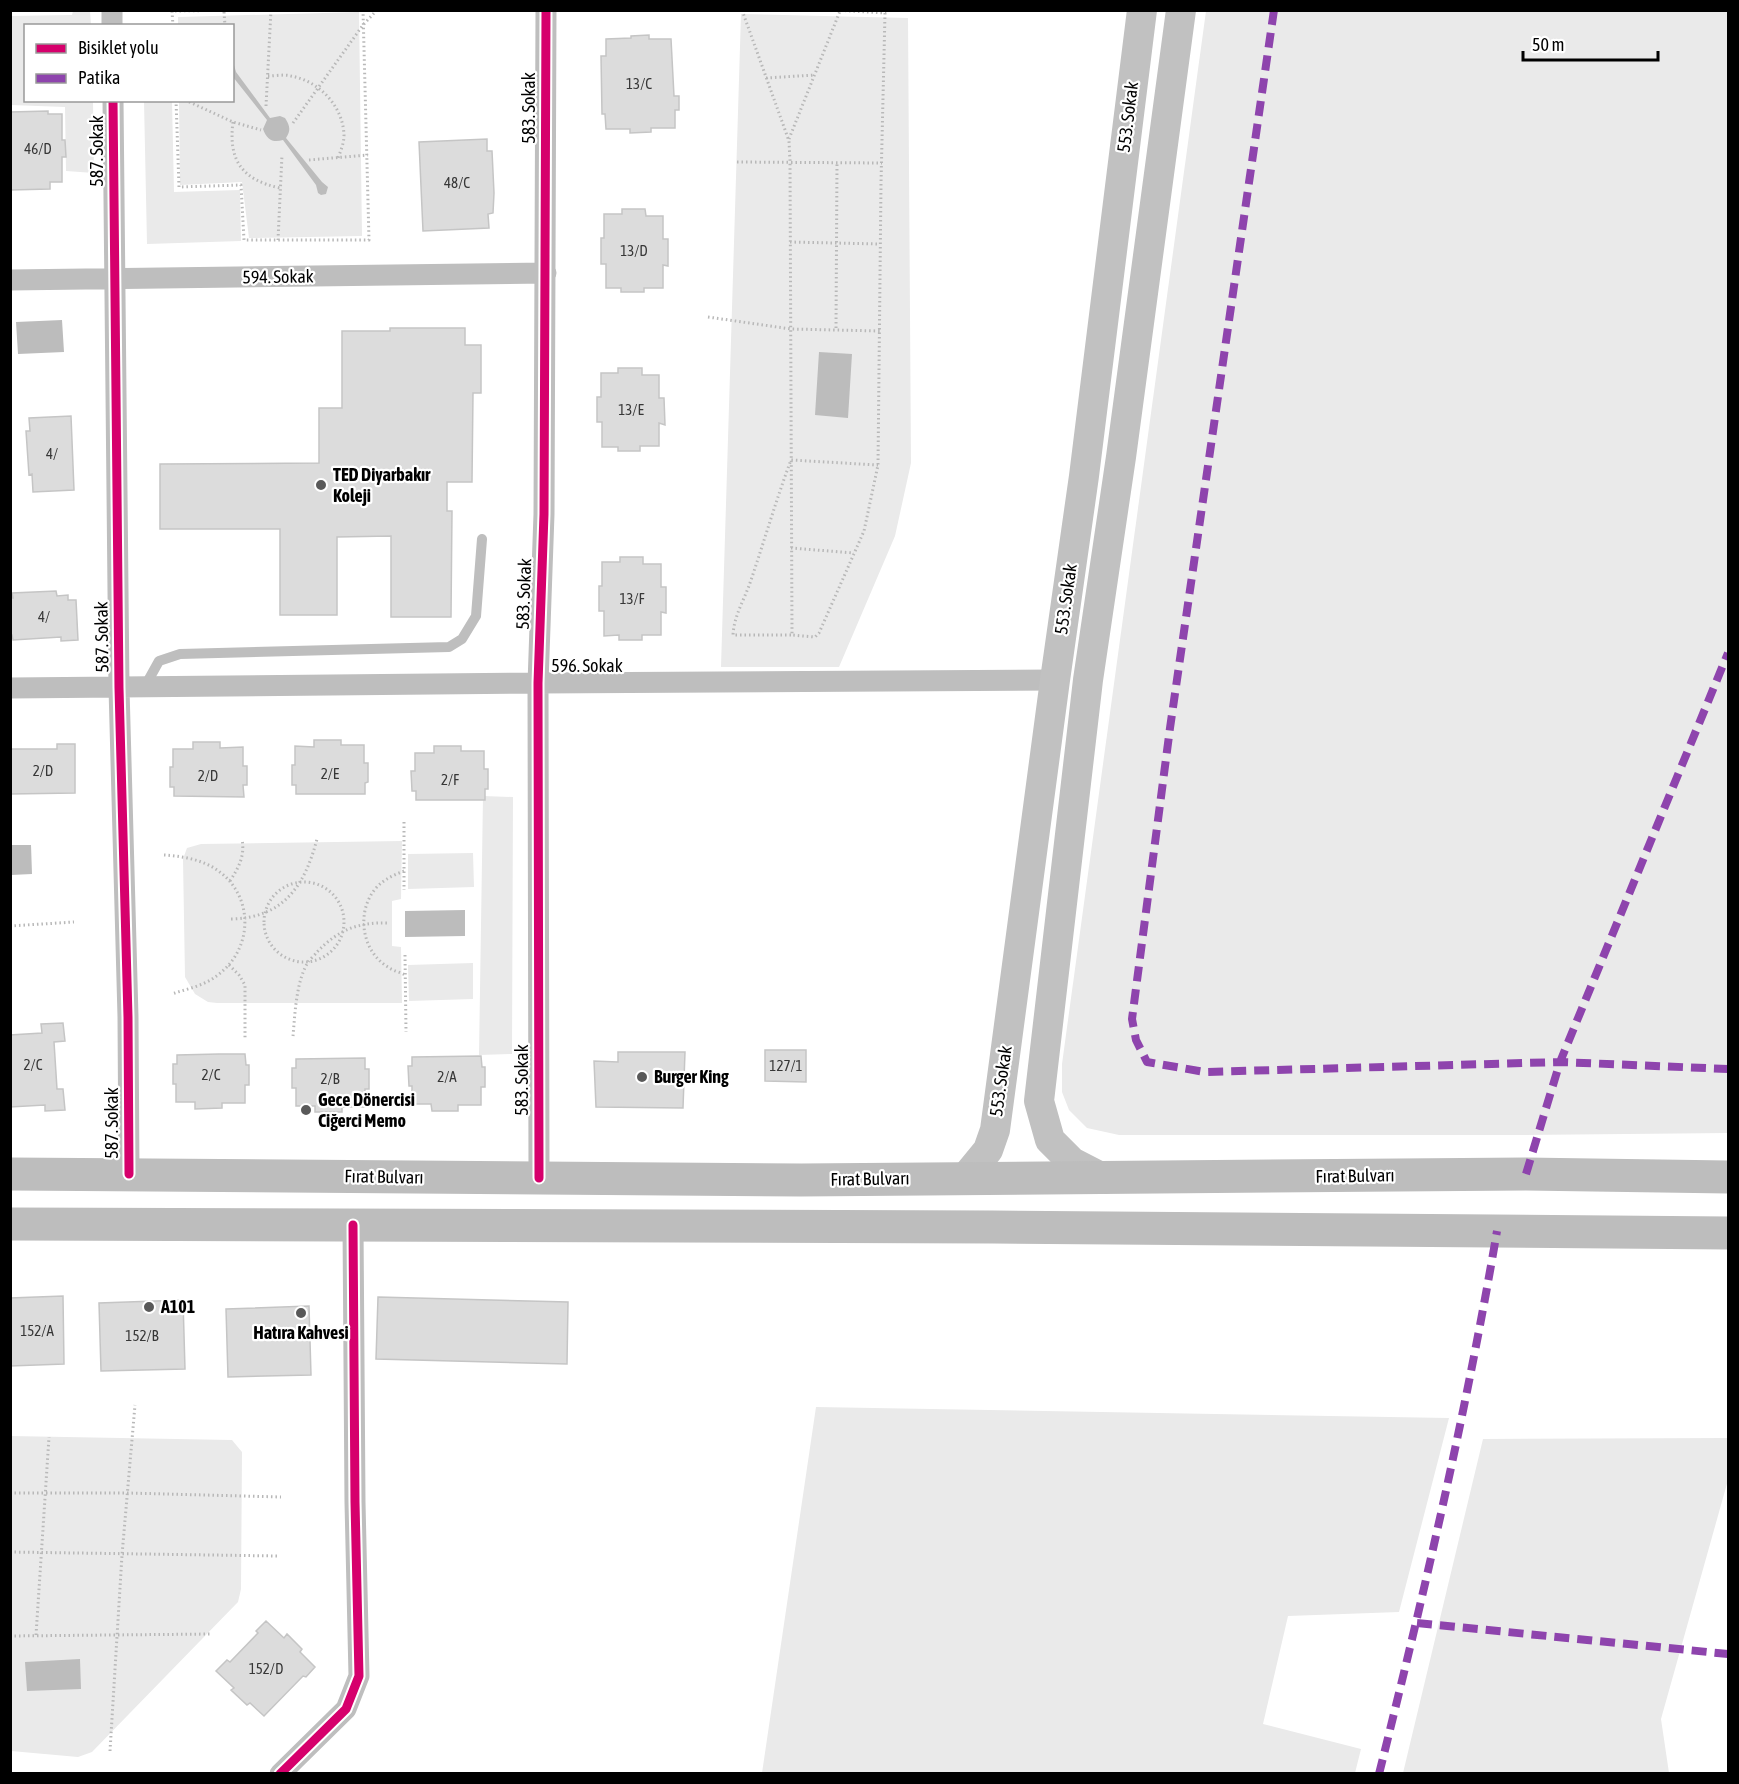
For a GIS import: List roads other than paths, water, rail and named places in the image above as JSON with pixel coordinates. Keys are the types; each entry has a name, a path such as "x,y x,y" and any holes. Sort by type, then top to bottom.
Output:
{"main road":[{"name":"553. Sokak","path":"965,1178 988,1150 995,1130 1084,476 1142,10"},
{"path":"1105,1179 1072,1162 1050,1140 1039,1101 1088,680 1121,457 1181,10"},
{"name":"Fırat Bulvarı","path":"10,1174 801,1180 1526,1174 1728,1177"},
{"path":"10,1224 993,1227 1728,1233"}],"street":[{"name":"583. Sokak","path":"539,1178 538,683 544,514 546,10"},
{"name":"587. Sokak","path":"113,102 119,687 128,1017 129,1174"},
{"name":"594. Sokak","path":"10,280 546,273"},
{"name":"596. Sokak","path":"10,688 1055,680"},
{"path":"280,1773 346,1709 359,1676 354,1503 353,1225"}],"lane":[{"path":"144,688 159,661 180,654 449,647 462,639 476,616 483,538"}],"place":[{"name":"TED Diyarbakır Koleji","path":"321,485"},
{"name":"Burger King","path":"642,1077"},
{"name":"Gece Dönercisi Ciğerci Memo","path":"306,1110"},
{"name":"A101","path":"149,1307"},
{"name":"Hatıra Kahvesi","path":"301,1313"}]}
